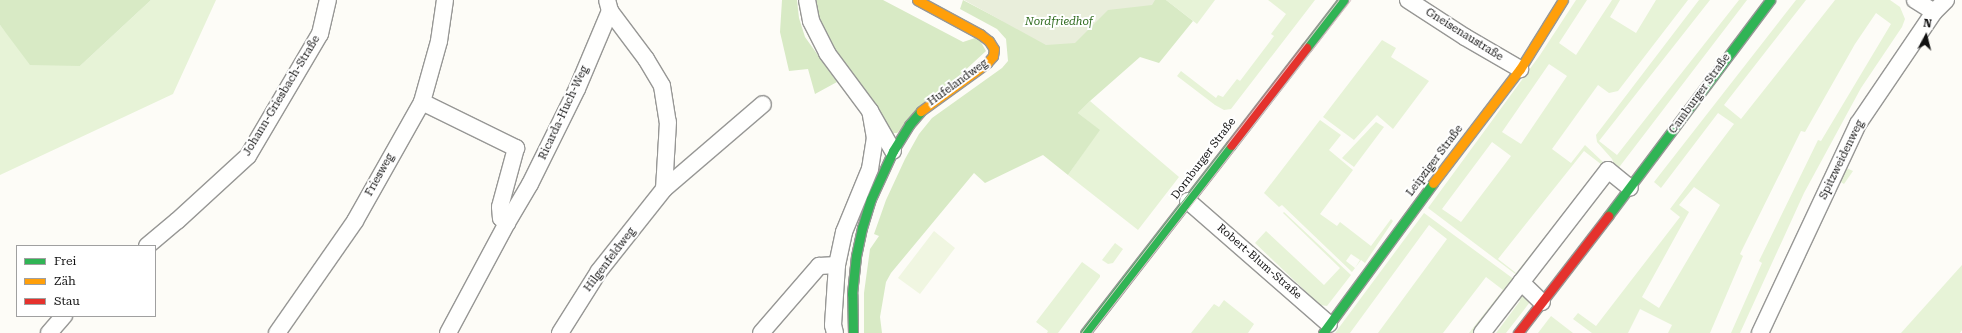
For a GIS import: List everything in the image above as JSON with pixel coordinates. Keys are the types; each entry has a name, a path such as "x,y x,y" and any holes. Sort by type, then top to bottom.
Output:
{"street":[{"name":"Johann-Griesbach-Straße","path":"147,245 177,221 248,156 320,34 328,0"},
{"name":"Friesweg","path":"277,333 355,221 422,102 439,41 445,0"},
{"path":"807,0 811,21 827,53 870,111 893,151"},
{"name":"Hufelandweg","path":"852,333 852,294 856,256 862,228 871,199 893,151 909,125 923,108 987,63 993,56 994,49 989,41 980,34 917,0"},
{"name":"Dornburger Straße","path":"1085,333 1343,0"},
{"name":"Gneisenaustraße","path":"1408,0 1465,37 1520,69"},
{"name":"Leipziger Straße","path":"1326,329 1444,168 1520,69 1563,0"},
{"name":"Camburger Straße","path":"1518,333 1630,188 1770,0"},
{"path":"1915,0 1934,12"},
{"name":"Spitzweidenweg","path":"1760,333 1858,124 1934,12 1946,0"},
{"path":"608,5 646,59 662,86 668,122 664,189"},
{"name":"Ricarda-Huch-Weg","path":"448,333 507,223 530,184 577,89 608,5"},
{"path":"422,102 516,148 500,207 501,218 507,223"},
{"name":"Hilgenfeldweg","path":"560,333 599,271 664,189 763,104"},
{"path":"835,333 833,325 837,265 844,232 870,168 875,138 870,111"},
{"path":"1482,333 1608,170 1630,188"},
{"name":"Robert-Blum-Straße","path":"1188,200 1326,329"},
{"path":"761,333 819,266 837,265"},
{"path":"1521,282 1542,302"},
{"path":"49,333 63,317"}],"green space":[{"path":"0,0 151,0 80,66 30,65 0,25"},
{"path":"151,0 216,0 173,94 0,175 0,25 4,30 80,66"},
{"path":"782,0 797,0 799,18 805,37 837,82 815,94 808,69 789,71 780,32"},
{"path":"816,0 883,0 963,42 978,37 986,51 897,133 890,133 829,45 818,15"},
{"path":"963,0 1003,21 1114,0 1166,0 1193,21 1159,63 1140,57 1078,113 1100,130 1068,175 1043,155 985,183 974,173 891,273 886,282 880,317 882,333 864,333 864,293 870,249 879,236 874,234 886,200 905,159 919,134 932,118 1002,68 1008,61 1006,39 997,29 960,9"},
{"name":"Nordfriedhof","path":"964,0 1155,0 1152,5 1108,10 1075,43 1046,45"},
{"path":"1166,0 1215,0 1197,24"},
{"path":"1268,0 1315,0 1231,109 1224,110 1215,105 1177,76 1181,71 1216,98 1218,95 1223,97 1237,79 1240,81 1274,36 1271,34 1286,14"},
{"path":"1576,0 1587,0 1559,43 1576,55 1612,0 1620,0 1610,17 1636,33 1656,0 1688,0 1618,91 1609,93 1598,85 1552,149 1571,163 1585,145 1603,162 1603,165 1518,276 1428,208 1540,55","holes":["1549,64 1567,76 1521,144 1502,132","1492,142 1511,156 1461,222 1442,209","1584,151 1602,165 1516,273 1498,259"]},
{"path":"1699,0 1710,0 1599,141 1617,155 1739,0 1747,0 1617,170 1612,159 1597,142 1596,135"},
{"path":"1796,0 1806,0 1724,105 1741,119 1835,0 1890,0 1900,7 1905,19 1902,27 1861,88 1804,193 1740,333 1731,333 1762,263 1759,261 1818,140 1821,141 1891,24 1876,13 1855,44 1805,132 1801,131 1740,254 1743,256 1710,333 1668,333 1672,325 1640,309 1628,333 1592,333 1573,319 1578,313 1596,326 1680,217 1670,209 1734,124 1718,113 1661,188 1654,182","holes":["1694,187 1720,205 1659,308 1642,297 1689,212 1679,205"]},
{"path":"1382,40 1396,48 1391,57 1429,81 1393,129 1377,115 1354,140 1323,117"},
{"path":"1090,101 1179,177 1138,230 1068,175 1099,130 1078,113"},
{"path":"1320,120 1341,135 1329,150 1353,170 1320,214 1337,226 1340,222 1371,246 1391,219 1393,221 1365,263 1361,260 1355,268 1352,272 1282,205 1279,207 1264,193","holes":["1351,254 1360,260 1355,268 1346,261"]},
{"path":"1376,122 1384,127 1354,167 1342,158"},
{"path":"1842,166 1853,171 1844,184 1836,179"},
{"path":"1284,212 1351,275 1327,306 1320,305 1255,243 1266,231 1324,285 1340,268 1283,213"},
{"path":"1424,213 1515,280 1474,333 1469,333 1503,290 1486,277 1443,333 1378,333 1447,239 1429,225 1350,333 1335,333"},
{"path":"934,231 955,248 920,294 898,278"},
{"path":"1115,243 1123,249 1113,263 1108,264 1102,260"},
{"path":"1082,262 1100,275 1100,277 1058,333 1047,333 1048,331 1036,322"},
{"path":"1962,265 1962,330 1960,333 1901,333"},
{"path":"1520,292 1528,297 1530,302 1506,333 1496,333 1520,301 1513,296"},
{"path":"1224,300 1254,324 1248,333 1191,333 1214,304 1219,307"},
{"path":"1551,316 1573,333 1538,333"}],"tram line":[{"path":"1081,333 1338,0"},
{"path":"1091,333 1350,0"}],"traffic: fast":[{"path":"1306,48 1343,0"},
{"path":"1608,216 1770,0"},
{"path":"853,333 852,294 856,256 862,228 871,199 893,151 909,125 921,111"},
{"path":"1085,333 1231,145"},
{"path":"1323,333 1433,183"}],"traffic: slow":[{"path":"917,0 980,34 989,41 994,49 993,56 987,63 921,111"},
{"path":"1433,183 1520,69 1563,0"}],"traffic: jam":[{"path":"1231,145 1306,48"},
{"path":"1518,333 1608,216"}]}
